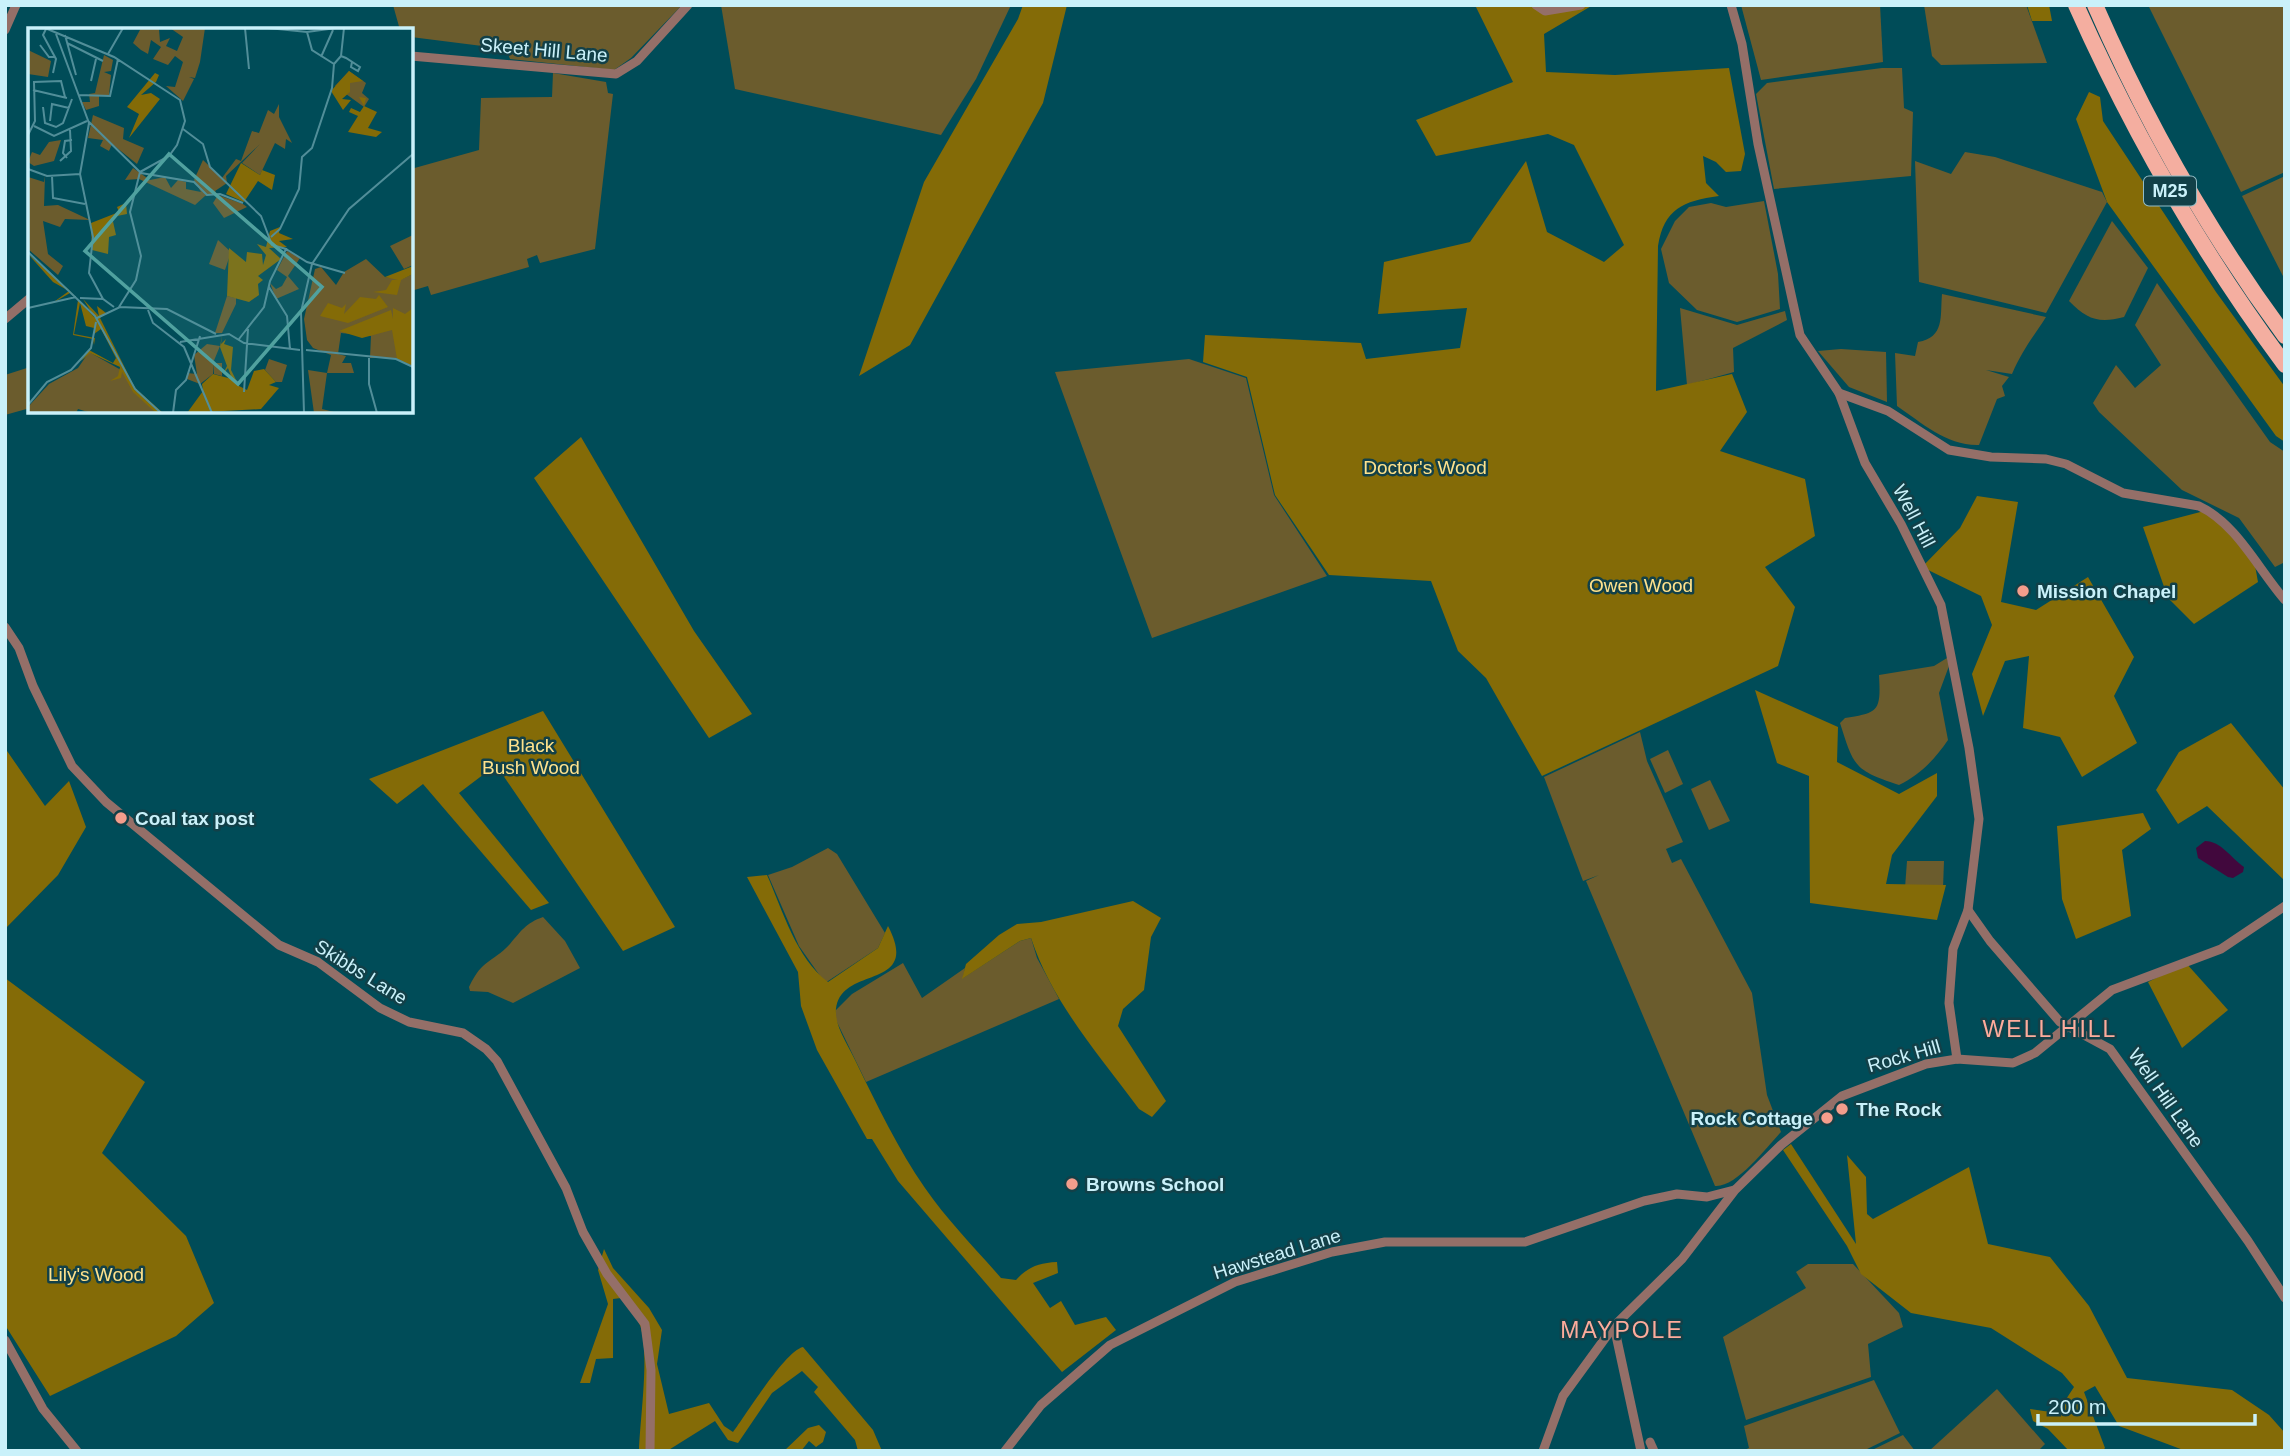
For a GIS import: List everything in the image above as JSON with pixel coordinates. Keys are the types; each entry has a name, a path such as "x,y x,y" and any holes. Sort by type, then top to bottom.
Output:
{"highway":[{"name":"M25","path":"2076,5 2115,90 2160,175 2222,276 2285,365"},
{"name":"M25","path":"2095,5 2144,109 2191,194 2285,336"}],"street":[{"path":"5,30 16,5"},
{"name":"Skeet Hill Lane","path":"413,56 616,74 637,61 688,5"},
{"path":"1536,5 1545,11 1581,5"},
{"name":"Well Hill","path":"1731,5 1745,56 1758,144 1785,259 1793,314 1800,335 1839,393 1865,463 1901,524 1941,605 1969,748 1979,819 1968,910 1953,949 1950,990 1957,1059"},
{"path":"5,319 28,300"},
{"path":"1839,393 1888,411 1949,450 1991,457 2046,459 2077,470 2123,493 2199,506 2208,510 2248,550 2285,600"},
{"name":"Skibbs Lane","path":"5,627 19,648 33,686 72,766 106,803 279,945 318,962 380,1008 409,1022 463,1033 486,1049 497,1061 566,1188 583,1233 607,1274 645,1324 651,1370 650,1451"},
{"name":"Rock Hill","path":"1543,1451 1563,1396 1614,1326 1682,1259 1735,1190 1781,1145 1850,1090 1926,1064 1957,1059 2013,1063 2035,1053 2112,990 2221,949 2285,906"},
{"name":"Well Hill Lane","path":"1968,910 1990,941 2069,1027 2110,1049 2248,1241 2285,1298"},
{"name":"Hawstead Lane","path":"1005,1451 1041,1405 1110,1345 1235,1282 1332,1252 1385,1242 1525,1241 1644,1201 1677,1194 1707,1197 1735,1190"},
{"path":"1614,1326 1641,1451"},
{"path":"5,1340 43,1409 77,1451"}],"shaded area":[{"path":"393,5 682,5 631,58 614,70 510,59 506,49 413,37 413,28 399,28"},
{"path":"721,5 1011,5 976,79 941,135 735,89"},
{"path":"1741,5 1880,5 1883,62 1761,80"},
{"path":"1924,5 2026,5 2047,63 1941,65 1932,56"},
{"path":"2148,5 2285,5 2285,172 2241,192"},
{"path":"1882,68 1902,68 1904,108 1913,112 1911,176 1774,189 1756,94 1767,83"},
{"path":"553,73 606,82 608,93 613,94 595,249 540,263 537,255 527,259 529,267 431,295 428,286 413,290 413,168 479,150 481,98 552,97"},
{"path":"1965,152 1995,157 2102,192 2107,202 2046,313 1919,282 1915,161 1951,174"},
{"path":"2285,176 2285,280 2242,196"},
{"path":"1764,201 1778,274 1780,309 1737,322 1697,310 1669,283 1661,249 1675,221 1689,207 1711,203 1726,207"},
{"path":"2112,221 2148,268 2124,317 2100,320 2087,316 2069,301"},
{"path":"2157,283 2270,442 2285,452 2285,562 2275,567 2239,518 2182,490 2099,412 2093,403 2116,365 2135,388 2161,365 2135,325"},
{"path":"1942,294 2046,317 2012,374 1986,370 2009,377 2002,386 2005,396 1997,399 1979,445 1946,438 1897,406 1895,353 1915,356 1918,342 1933,336 1937,331 1941,318"},
{"path":"1680,308 1737,325 1785,311 1787,320 1733,348 1734,372 1687,385"},
{"path":"1841,349 1886,352 1887,402 1849,387 1818,351"},
{"path":"1189,359 1246,378 1274,495 1327,576 1152,638 1055,372"},
{"path":"28,368 28,409 5,415 5,375"},
{"path":"1947,658 1949,666 1939,693 1948,740 1943,747 1920,771 1899,785 1864,770 1853,758 1840,723 1845,718 1865,714 1876,708 1879,675 1934,666"},
{"path":"1640,732 1647,761 1683,842 1666,849 1672,863 1681,859 1752,993 1767,1095 1781,1132 1751,1165 1723,1185 1715,1186 1586,881 1599,875 1583,881 1544,777"},
{"path":"1668,750 1683,784 1665,793 1650,759"},
{"path":"1710,780 1730,821 1709,830 1691,789"},
{"path":"2205,841 2226,851 2244,867 2243,872 2233,878 2228,877 2198,858 2196,848"},
{"path":"828,848 837,854 885,933 878,948 825,983 799,946 768,875 792,867"},
{"path":"1907,861 1944,861 1943,888 1905,888"},
{"path":"543,917 565,941 580,968 513,1003 488,992 470,991 469,987 483,966 528,925"},
{"path":"1031,938 1037,958 1059,999 866,1082 836,1020 836,1010 852,994 903,963 922,998 965,968 963,978 1020,941"},
{"path":"1808,1264 1853,1264 1899,1313 1903,1327 1868,1344 1871,1377 1746,1420 1723,1337 1806,1288 1796,1272"},
{"path":"1874,1380 1900,1433 1863,1451 1742,1451 1749,1448 1744,1426"},
{"path":"1997,1389 2045,1444 2038,1451 1929,1451"},
{"path":"1903,1435 1915,1451 1870,1451"}],"green space":[{"path":"1023,5 1067,5 1043,103 910,345 859,376 924,182 1018,19"},
{"path":"1475,5 1593,5 1544,34 1546,72 1615,75 1729,68 1745,154 1741,171 1726,172 1716,162 1703,156 1706,183 1719,196 1685,204 1677,209 1670,215 1661,233 1658,246 1656,391 1732,374 1747,412 1720,451 1805,479 1815,536 1765,567 1795,607 1778,666 1542,776 1486,678 1458,651 1431,581 1329,575 1275,495 1247,377 1203,362 1205,335 1361,343 1366,359 1460,348 1467,308 1378,314 1384,262 1470,242 1526,161 1547,232 1604,262 1624,245 1574,145 1548,134 1436,156 1416,120 1513,82"},
{"path":"2027,5 2049,5 2052,21 2032,21"},
{"path":"2089,92 2100,97 2103,121 2216,292 2285,387 2285,442 2276,436 2107,202 2076,119"},
{"path":"581,437 694,631 752,714 709,738 534,478"},
{"path":"1977,496 2018,502 2001,602 2036,610 2088,577 2134,657 2114,696 2137,743 2082,777 2060,737 2023,728 2029,656 2005,661 1983,716 1972,674 1992,625 1981,596 1922,567 1960,528"},
{"path":"2208,510 2254,560 2258,582 2194,624 2168,598 2143,527"},
{"path":"1755,690 1838,727 1837,762 1899,794 1937,773 1937,796 1892,855 1886,884 1946,885 1937,920 1810,903 1809,776 1777,763"},
{"name":"Black Bush Wood","path":"543,711 675,927 623,951 496,765 459,793 549,903 531,910 423,784 397,804 369,779"},
{"path":"2231,723 2285,790 2285,881 2207,806 2178,824 2156,790 2179,752"},
{"path":"5,748 45,806 69,781 86,827 58,875 5,929"},
{"path":"2143,813 2151,829 2122,850 2131,916 2076,939 2062,899 2057,826"},
{"path":"767,875 799,947 807,960 828,982 878,948 888,926 896,947 895,961 887,970 849,988 840,998 836,1013 841,1032 915,1173 943,1211 1001,1278 1016,1280 1034,1266 1057,1262 1058,1273 1033,1283 1050,1308 1061,1301 1075,1325 1106,1317 1116,1330 1062,1372 898,1181 872,1139 867,1139 817,1050 801,1006 798,972 747,877"},
{"path":"1133,901 1161,918 1151,937 1144,990 1123,1009 1118,1026 1166,1101 1152,1117 1139,1109 1078,1027 1051,984 1031,938 1020,941 962,979 966,964 999,935 1017,924 1041,922"},
{"path":"2186,963 2228,1010 2182,1048 2148,982"},
{"name":"Lily's Wood","path":"5,978 145,1082 102,1153 186,1236 214,1303 176,1336 50,1396 5,1325"},
{"path":"1791,1144 1856,1244 1847,1155 1866,1177 1867,1214 1873,1219 1969,1167 1988,1244 2050,1257 2089,1306 2127,1378 2232,1390 2269,1415 2285,1433 2285,1451 2186,1451 2119,1426 2095,1386 2084,1392 2105,1448 2102,1451 2069,1451 2048,1429 2033,1421 2030,1409 2057,1413 2074,1387 2062,1373 1991,1328 1911,1313 1861,1274 1847,1246 1783,1150"},
{"path":"604,1249 613,1268 649,1308 662,1330 657,1364 669,1414 709,1403 724,1426 733,1432 776,1371 795,1351 803,1347 873,1430 882,1451 858,1451 855,1440 814,1392 818,1387 802,1371 772,1393 738,1443 728,1440 715,1421 667,1451 639,1451 643,1337 640,1325 621,1298 613,1299 613,1358 596,1359 590,1383 580,1383 608,1304 598,1270"},
{"path":"819,1425 826,1432 823,1442 816,1447 809,1441 801,1451 784,1451 808,1428"}],"place":[{"name":"Mission Chapel","path":"2023,591"},
{"name":"Coal tax post","path":"121,818"},
{"name":"The Rock","path":"1842,1109"},
{"name":"Rock Cottage","path":"1827,1118"},
{"name":"Browns School","path":"1072,1184"}],"district":[{"name":"WELL HILL","path":"2050,1029"},
{"name":"MAYPOLE","path":"1622,1330"}],"park label":[{"name":"Doctor's Wood","path":"1425,467"},
{"name":"Owen Wood","path":"1641,585"}]}
